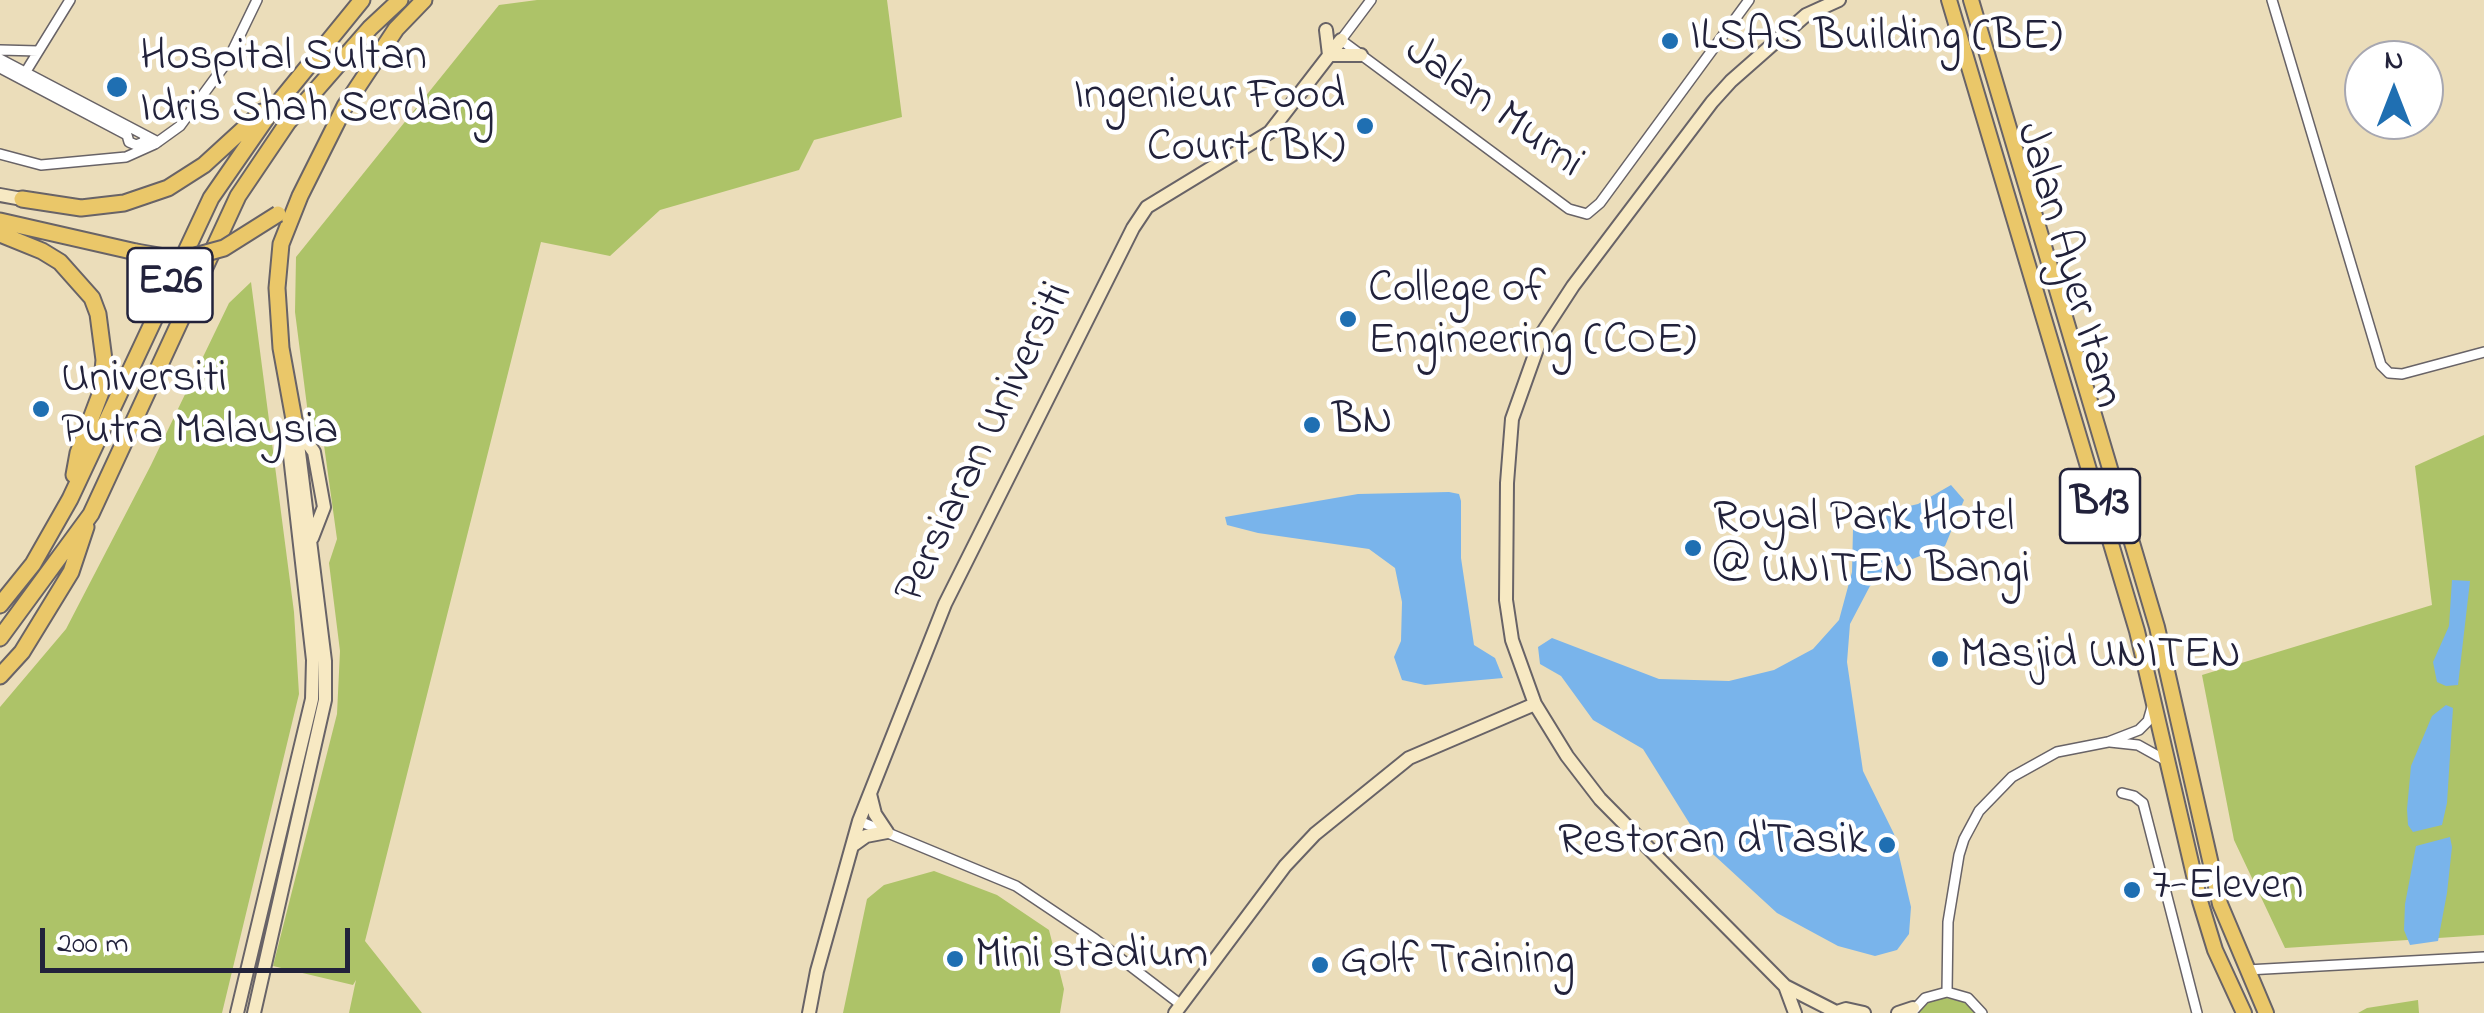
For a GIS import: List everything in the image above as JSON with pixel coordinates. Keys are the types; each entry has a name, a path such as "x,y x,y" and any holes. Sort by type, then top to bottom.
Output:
{"highway":[{"name":"E26","path":"0,605 33,564 70,499 211,198 293,84 362,0"},
{"name":"E26","path":"0,638 91,514 238,196 288,122 370,28 400,0"},
{"path":"297,436 281,348 281,244 300,196 369,66 424,0"},
{"path":"22,199 81,208 124,203 168,188 204,165 293,84"},
{"path":"0,221 136,252 180,256 224,248 300,196"},
{"path":"0,234 42,250 60,262 92,298 98,314 104,360 101,392 78,453 70,499"},
{"path":"0,676 22,652 71,572 91,514"}],"main road":[{"name":"Jalan Ayer Itam","path":"1950,0 2137,630 2205,917 2215,950 2244,1013"},
{"name":"Jalan Ayer Itam","path":"1972,0 2158,627 2220,904 2266,1013"}],"street":[{"path":"25,73 70,0"},
{"path":"0,154 40,165 126,157 158,142 180,126 227,62 257,0"},
{"name":"Persiaran Universiti","path":"809,1013 859,821 945,604 1133,228 1147,207 1270,132 1370,0"},
{"name":"Jalan Murni","path":"1341,40 1569,209 1587,214 1600,204 1750,0"},
{"path":"1839,0 1806,15 1712,102 1572,286 1542,332 1512,419 1506,600 1512,640 1534,704 1600,799 1784,986 1841,1012 1864,1013"},
{"path":"2272,0 2381,365 2390,373 2402,374 2484,352"},
{"path":"1326,30 1329,55 1361,54"},
{"path":"0,50 38,51"},
{"path":"0,59 158,142"},
{"path":"0,68 126,134 129,142 144,142 145,136"},
{"path":"0,194 22,199"},
{"path":"237,1013 312,699 312,660 288,447 297,436 314,452 324,506 310,542 325,661 325,700 254,1013"},
{"path":"859,821 1016,886 1095,939 1177,1008 1285,866 1315,834 1409,758 1534,704"},
{"path":"1947,992 1948,922 1959,856 1979,811 2012,777 2057,752 2108,742 2139,730 2148,721 2152,704"},
{"path":"2108,742 2138,745 2167,762"},
{"path":"2122,793 2143,803 2197,1013"},
{"path":"870,794 875,814 887,832"},
{"path":"852,846 866,836 887,832"},
{"path":"2247,970 2484,957"},
{"path":"1784,986 1795,1013"},
{"path":"1898,1013 1912,1010 1925,998 1947,992 1968,998 1982,1013"}],"green space":[{"path":"537,0 887,0 902,117 814,140 799,170 660,210 610,256 541,242 365,941 422,1013 349,1013 356,980 353,985 273,966 337,714 340,651 329,563 337,539 324,445 308,414 295,312 296,257 499,5"},
{"path":"251,282 294,612 299,694 222,1013 0,1013 0,707 66,629 229,303"},
{"path":"2484,435 2484,935 2285,948 2234,840 2202,675 2432,605 2415,466"},
{"name":"Mini stadium","path":"934,871 997,895 1049,930 1064,989 1060,1013 843,1013 867,899 884,885"},
{"path":"1942,997 1964,1002 1975,1013 1917,1013 1931,1000"},
{"path":"2418,1000 2419,1013 2358,1013 2367,1008"}],"water":[{"path":"1951,485 1964,500 1945,546 1900,564 1870,586 1850,624 1847,662 1863,771 1894,834 1911,907 1909,934 1897,950 1875,956 1838,946 1777,913 1703,845 1643,749 1593,720 1561,676 1540,664 1538,647 1552,638 1659,679 1729,681 1774,670 1813,649 1839,620 1852,572 1853,529 1861,521 1918,504"},
{"path":"1358,494 1459,494 1461,501 1461,558 1474,645 1495,658 1503,678 1425,685 1402,680 1394,657 1401,641 1402,602 1395,568 1369,549 1258,533 1227,525 1225,517"},
{"path":"2452,580 2470,581 2458,685 2446,686 2437,682 2433,662 2449,626"},
{"path":"2446,705 2453,708 2442,825 2413,832 2408,825 2407,809 2411,766 2432,716"},
{"path":"2450,837 2447,893 2438,941 2410,945 2404,930 2405,904 2416,846"}],"place":[{"name":"ILSAS Building (BE)","path":"1670,41"},
{"name":"Hospital Sultan Idris Shah Serdang","path":"117,87"},
{"name":"Ingenieur Food Court (BK)","path":"1365,126"},
{"name":"College of Engineering (COE)","path":"1348,319"},
{"name":"Universiti Putra Malaysia","path":"41,409"},
{"name":"BN","path":"1312,425"},
{"name":"Royal Park Hotel @ UNITEN Bangi","path":"1693,548"},
{"name":"Masjid UNITEN","path":"1940,659"},
{"name":"Restoran d'Tasik","path":"1887,845"},
{"name":"7-Eleven","path":"2132,890"},
{"name":"Mini stadium","path":"955,959"},
{"name":"Golf Training","path":"1320,965"}]}
